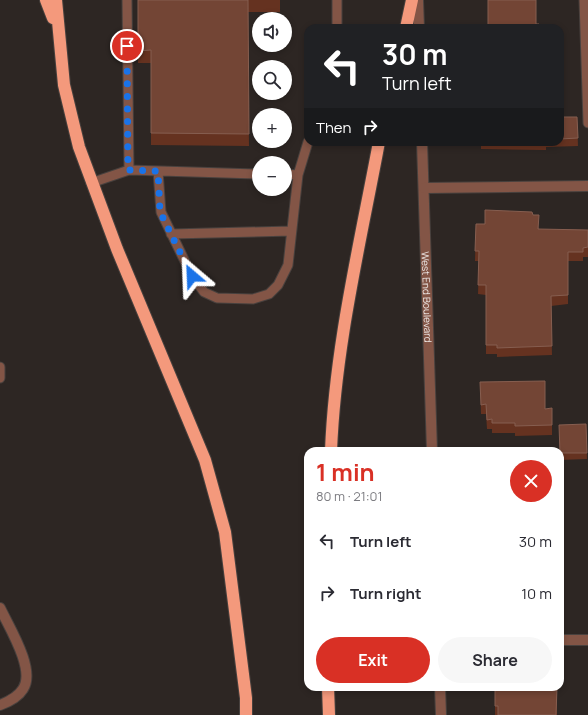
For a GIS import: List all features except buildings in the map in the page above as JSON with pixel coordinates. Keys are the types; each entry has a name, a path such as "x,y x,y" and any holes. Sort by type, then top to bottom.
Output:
{"highway":[{"path":"46,0 57,28"},
{"path":"56,0 57,28 64,85 79,147 91,183 205,460 225,532 246,698 246,715"},
{"path":"407,24 412,0"},
{"path":"331,447 332,420 348,310 378,146"},
{"path":"328,691 329,715"}],"street":[{"path":"418,0 418,24"},
{"name":"West End Boulevard","path":"422,146 432,447"},
{"path":"424,188 588,186"},
{"path":"0,608 25,661 28,679 23,690 10,700 0,705"},
{"path":"564,640 588,640"},
{"path":"440,691 441,715"}],"lane":[{"path":"126,0 128,170"},
{"path":"336,24 337,0"},
{"path":"584,0 588,123"},
{"path":"158,171 160,212 192,276 204,292 218,298 254,300 269,294 278,285 288,265 298,175 307,146"},
{"path":"91,183 128,170 252,174"},
{"path":"292,175 298,175"},
{"path":"171,234 291,231"},
{"path":"0,367 0,378"}],"route":[{"path":"127,46 128,170 158,171 160,212 192,276"}]}
